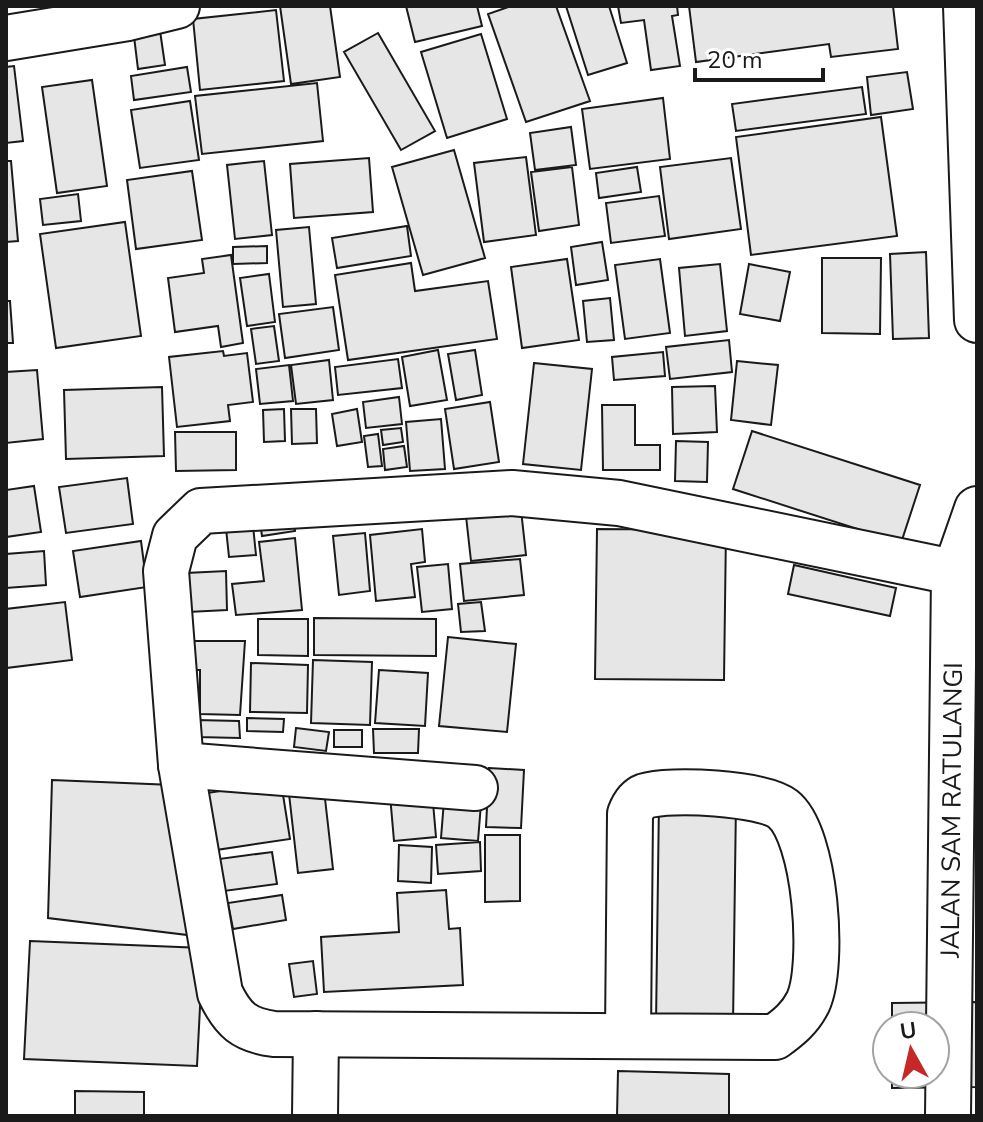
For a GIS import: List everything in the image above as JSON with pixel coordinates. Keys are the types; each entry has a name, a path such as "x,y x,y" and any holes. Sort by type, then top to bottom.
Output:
{"street":[{"path":"6,38 87,16 177,6"},
{"path":"966,6 977,320"},
{"path":"628,1035 630,814 634,804 644,797 668,793 760,798 783,809 802,836 818,940 809,999 797,1021 775,1037 316,1034 250,1031 231,1016 220,993 181,765 166,571 175,536 201,511 527,495 619,503 966,576"},
{"name":"JALAN SAM RATULANGI","path":"948,1116 965,726 966,576 977,509"},
{"path":"181,765 475,788"},
{"path":"315,1116 316,1034"}],"building":[{"path":"280,6 330,6 340,77 291,84"},
{"path":"406,6 477,6 482,26 415,42"},
{"path":"511,6 556,6 590,101 526,122 488,14"},
{"path":"566,6 609,6 627,63 588,75"},
{"path":"618,6 677,6 678,15 672,16 680,66 651,70 644,20 621,23"},
{"path":"689,6 893,6 898,49 831,57 829,44 696,62"},
{"path":"276,10 284,81 200,90 193,19"},
{"path":"159,24 165,65 138,69 133,28"},
{"path":"378,33 435,131 401,150 344,52"},
{"path":"481,34 507,119 447,138 421,52"},
{"path":"14,66 23,141 6,143 6,67"},
{"path":"187,67 191,92 134,100 131,76"},
{"path":"907,72 913,109 871,115 867,77"},
{"path":"92,80 107,186 57,193 42,87"},
{"path":"317,83 323,141 202,154 195,96"},
{"path":"862,87 866,114 736,131 732,104"},
{"path":"663,98 670,159 590,169 582,109"},
{"path":"190,101 199,160 140,168 131,110"},
{"path":"881,117 897,236 751,255 736,137"},
{"path":"571,127 576,165 535,170 530,133"},
{"path":"454,150 485,258 423,275 392,167"},
{"path":"526,157 536,235 484,242 474,163"},
{"path":"369,158 373,212 294,218 290,164"},
{"path":"731,158 741,229 669,239 660,167"},
{"path":"6,161 11,161 18,241 6,242"},
{"path":"264,161 272,235 235,239 227,165"},
{"path":"572,167 579,225 539,231 531,172"},
{"path":"637,167 641,192 599,198 596,173"},
{"path":"192,171 202,240 136,249 127,180"},
{"path":"78,194 81,221 43,225 40,199"},
{"path":"659,196 665,236 611,243 606,203"},
{"path":"125,222 141,336 56,348 40,234"},
{"path":"407,226 411,256 337,268 332,238"},
{"path":"309,227 316,304 283,307 276,230"},
{"path":"602,242 608,280 576,285 571,247"},
{"path":"267,246 267,263 233,264 233,247"},
{"path":"926,252 929,338 893,339 890,254"},
{"path":"231,255 243,343 221,347 218,326 175,332 168,278 204,273 202,259"},
{"path":"822,258 881,258 880,334 822,333"},
{"path":"567,259 579,340 522,348 511,267"},
{"path":"660,259 670,333 625,339 615,265"},
{"path":"411,263 415,291 488,281 497,339 348,360 335,275"},
{"path":"720,264 727,331 685,336 679,268"},
{"path":"749,264 790,272 780,321 740,314"},
{"path":"269,274 275,322 247,326 240,278"},
{"path":"610,298 614,340 587,342 583,301"},
{"path":"6,301 10,301 13,343 6,343"},
{"path":"333,307 339,350 285,358 279,314"},
{"path":"274,326 279,361 256,364 251,329"},
{"path":"729,340 732,372 670,379 666,347"},
{"path":"438,350 447,400 410,406 402,357"},
{"path":"475,350 482,395 456,400 448,354"},
{"path":"223,351 224,356 247,353 253,402 228,405 230,421 177,427 169,357"},
{"path":"663,352 665,376 614,380 612,357"},
{"path":"398,359 402,388 338,395 335,367"},
{"path":"329,360 333,400 296,404 291,365"},
{"path":"737,361 778,365 771,425 731,420"},
{"path":"534,363 592,369 581,470 523,464"},
{"path":"289,365 293,401 260,404 256,369"},
{"path":"37,370 43,439 6,443 6,372"},
{"path":"715,386 717,432 673,434 672,387"},
{"path":"162,387 164,456 66,459 64,390"},
{"path":"399,397 402,424 366,428 363,402"},
{"path":"490,402 499,462 454,469 445,409"},
{"path":"602,405 635,405 635,445 660,445 660,470 603,470"},
{"path":"284,409 285,441 264,442 263,410"},
{"path":"291,409 316,409 317,443 292,444"},
{"path":"357,409 362,442 337,446 332,414"},
{"path":"441,419 445,469 410,471 406,422"},
{"path":"401,428 403,442 383,445 381,430"},
{"path":"752,431 920,485 901,543 733,489"},
{"path":"175,432 236,432 236,470 176,471"},
{"path":"378,434 382,466 368,467 364,436"},
{"path":"676,441 708,442 707,482 675,481"},
{"path":"404,446 407,467 385,470 383,449"},
{"path":"127,478 133,524 66,533 59,487"},
{"path":"34,486 41,532 6,537 6,490"},
{"path":"521,510 526,555 471,561 466,516"},
{"path":"292,511 295,531 262,536 259,515"},
{"path":"252,516 256,555 229,557 225,519"},
{"path":"422,529 425,562 411,564 415,597 376,601 370,535"},
{"path":"597,529 726,530 724,680 595,679"},
{"path":"365,533 370,591 339,595 333,536"},
{"path":"295,538 302,610 236,615 232,584 264,581 259,542"},
{"path":"141,541 147,587 80,597 73,551"},
{"path":"44,551 46,585 6,588 6,554"},
{"path":"520,559 524,595 464,601 460,564"},
{"path":"448,564 452,609 422,612 417,567"},
{"path":"794,565 896,588 890,616 788,594"},
{"path":"226,571 227,610 188,612 186,573"},
{"path":"65,602 72,660 6,668 6,609"},
{"path":"481,602 485,631 461,632 458,604"},
{"path":"314,618 436,619 436,656 314,655"},
{"path":"258,619 308,619 308,656 258,655"},
{"path":"448,637 516,644 507,732 439,726"},
{"path":"194,641 245,641 240,715 200,714 200,670 194,670"},
{"path":"313,660 372,662 370,725 311,723"},
{"path":"251,663 308,665 307,713 250,712"},
{"path":"379,670 428,673 425,726 375,723"},
{"path":"247,718 284,719 283,732 247,731"},
{"path":"196,720 239,721 240,738 196,737"},
{"path":"296,728 329,732 326,751 294,747"},
{"path":"373,729 419,729 418,753 374,753"},
{"path":"334,730 362,730 362,747 334,747"},
{"path":"489,768 524,770 521,828 486,827"},
{"path":"52,780 173,785 204,937 48,918"},
{"path":"323,781 333,869 298,873 288,785"},
{"path":"281,782 290,839 216,850 207,793"},
{"path":"445,788 482,791 478,841 441,838"},
{"path":"432,791 436,837 394,841 390,795"},
{"path":"659,800 736,801 733,1025 656,1024"},
{"path":"485,835 520,835 520,901 485,902"},
{"path":"480,842 481,871 438,874 436,845"},
{"path":"399,845 432,847 431,883 398,881"},
{"path":"272,852 277,884 224,891 219,859"},
{"path":"446,890 449,929 460,928 463,985 324,992 321,937 399,932 397,893"},
{"path":"282,895 286,920 233,929 228,903"},
{"path":"30,941 203,948 197,1066 24,1059"},
{"path":"313,961 317,994 294,997 289,964"},
{"path":"977,1002 977,1087 951,1087 951,1010 892,1010 892,1003"},
{"path":"618,1071 729,1074 729,1116 617,1116"},
{"path":"75,1091 144,1092 144,1116 75,1116"}]}
